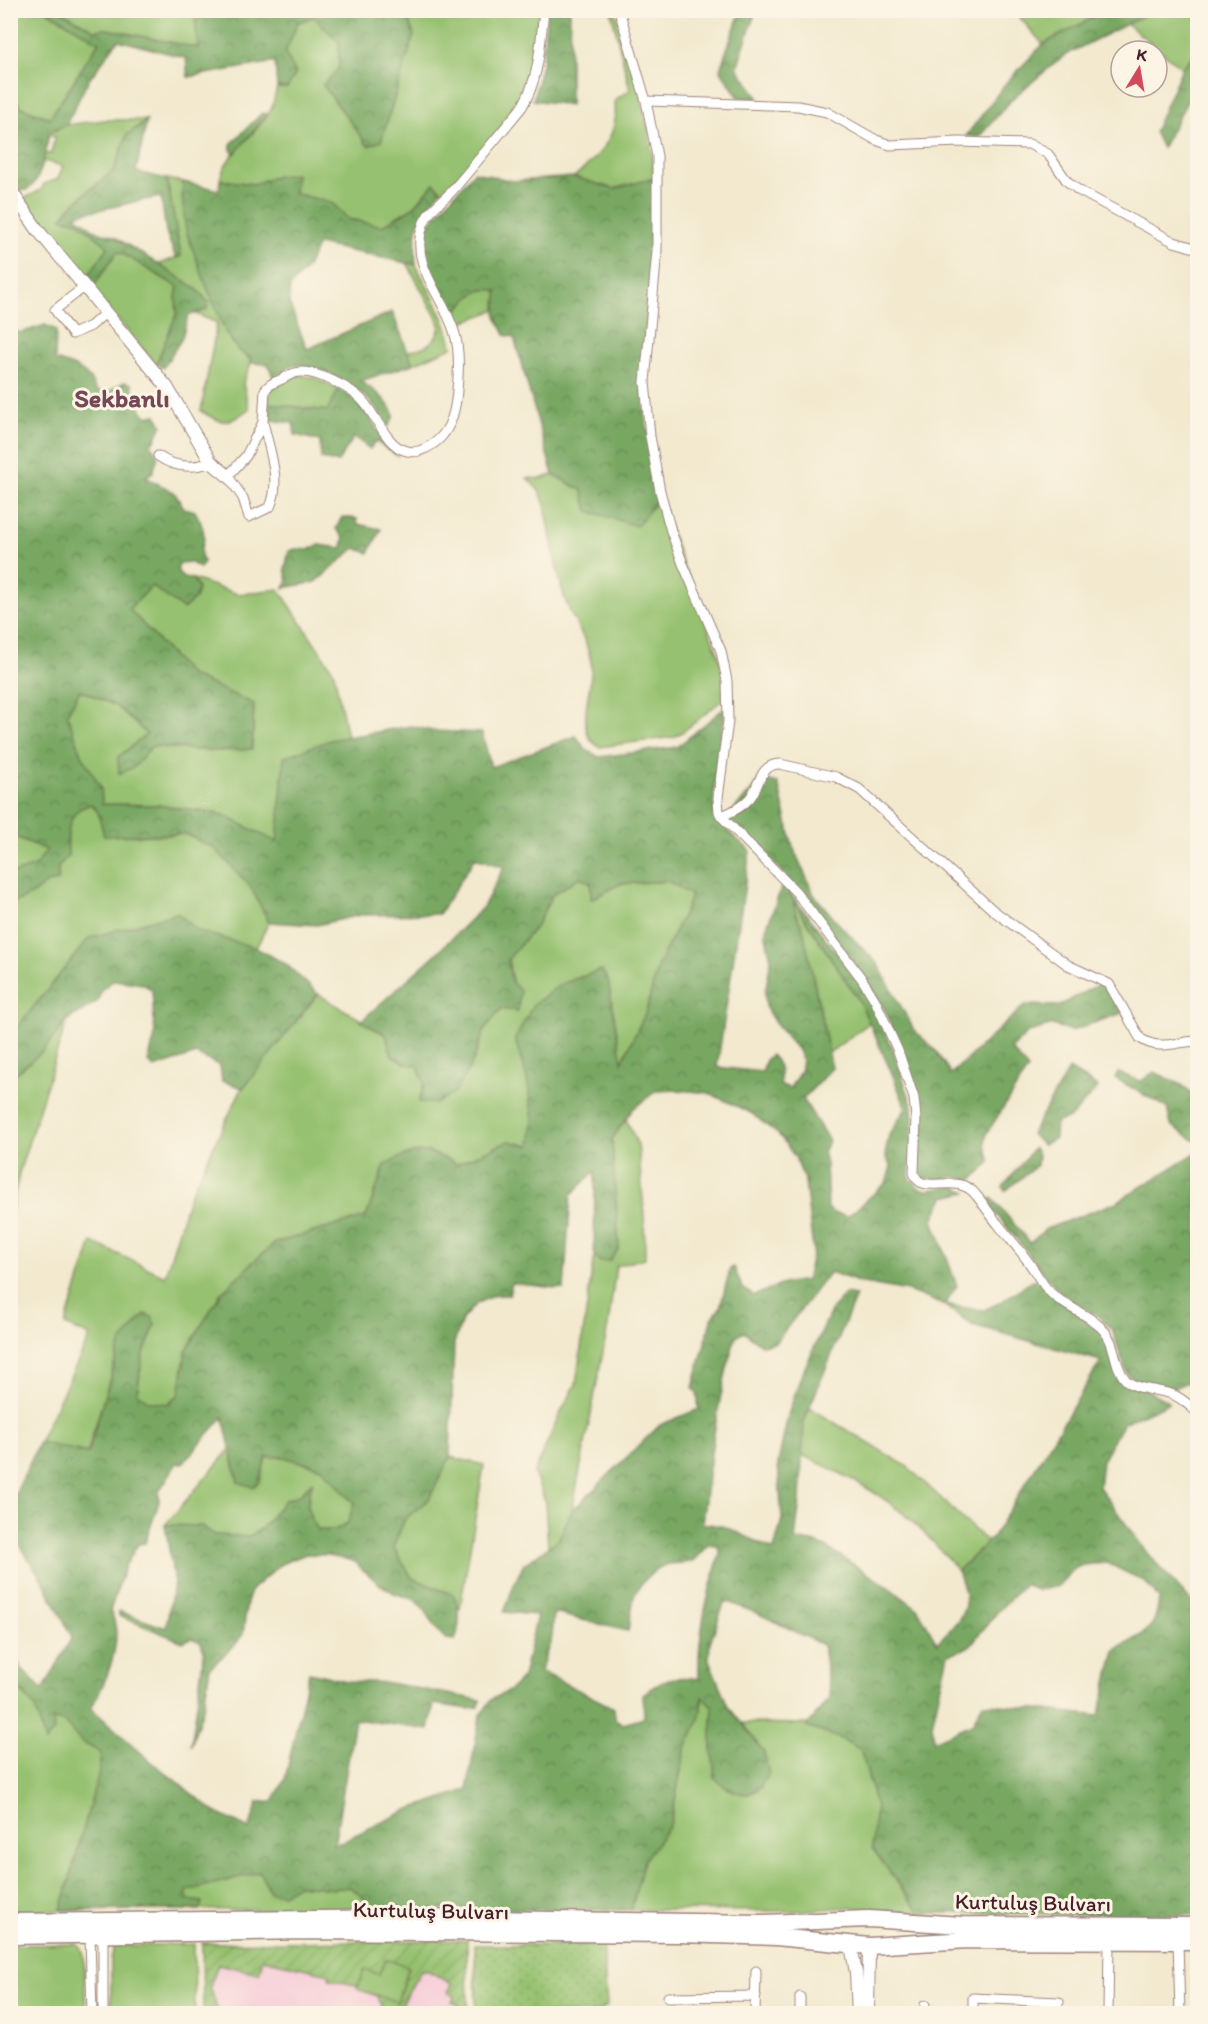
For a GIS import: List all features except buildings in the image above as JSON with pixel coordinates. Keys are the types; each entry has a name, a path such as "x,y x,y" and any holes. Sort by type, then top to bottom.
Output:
{"highway":[{"name":"Kurtuluş Bulvarı","path":"10,1922 446,1918 763,1923 851,1919"},
{"path":"851,1919 869,1919 873,1935 869,1946 852,1946 847,1935 851,1919"},
{"name":"Kurtuluş Bulvarı","path":"869,1919 962,1925 1197,1926"},
{"name":"Kurtuluş Bulvarı","path":"10,1936 308,1931 678,1934 776,1937 852,1946"},
{"name":"Kurtuluş Bulvarı","path":"869,1946 968,1940 1197,1941"}],"street":[{"path":"10,189 37,229 167,387 211,462 228,476 243,498 249,517 270,507 276,481 263,422 264,393 267,386 293,373 318,375 358,396 369,408 390,440 407,451 414,452 428,448 447,429 455,410 458,350 451,322 423,266 419,246 422,227 430,213 450,193 530,95 536,78 544,10"},
{"path":"619,10 646,101 657,156 657,254 646,371 650,436 660,491 671,531 721,651 726,670 728,721 718,798 721,816 796,892 862,979 875,1000 898,1051 914,1098 916,1118 914,1173 918,1182 929,1185 956,1182 973,1190 1027,1259 1047,1289 1060,1300 1084,1313 1105,1332 1114,1347 1118,1364 1125,1378 1134,1384 1176,1396 1197,1413"},
{"path":"646,101 781,104 806,107 827,112 876,140 890,144 959,142 1029,144 1048,154 1067,181 1078,190 1174,242 1197,249"},
{"path":"84,287 55,310 72,334 91,326 105,313"},
{"path":"228,476 246,456 263,422"},
{"path":"158,456 171,464 187,467 196,467 211,462"},
{"path":"721,816 744,804 753,794 765,769 772,765 780,764 842,779 871,799 994,911 1068,965 1109,984 1140,1038 1163,1046 1197,1041"},
{"path":"92,2013 96,1935"},
{"path":"96,1935 103,2013"},
{"path":"1108,2013 1109,1941"},
{"path":"1178,1941 1180,2013"},
{"path":"852,1946 858,2013"},
{"path":"868,2013 869,1946"},
{"path":"755,2013 756,1971"},
{"path":"668,1997 756,1996"},
{"path":"800,1998 800,2013"},
{"path":"973,2013 973,1998 1059,2002"}],"shaded area":[{"path":"467,1940 468,2013 203,2013 202,1943"}],"green space":[{"path":"741,10 756,11 737,67 759,99 739,98 720,69"},
{"path":"1107,10 1153,11 1065,55 1014,97 979,137 966,136 1006,83 1043,44"},
{"path":"11,11 47,11 99,42 50,118 21,107 11,93"},
{"path":"47,11 61,11 94,30 107,29 198,48 195,17 211,11 405,11 414,35 381,141 368,146 323,85 339,68 339,42 314,17 298,22 285,53 296,73 287,88 277,88 275,62 188,77 186,58 118,40 88,81 66,125 49,133 36,181 26,190 16,190 11,181 10,93 21,107 50,118 99,42"},
{"path":"61,11 211,11 195,17 198,48 107,29 94,30"},
{"path":"405,11 539,11 532,69 520,100 488,143 442,191 434,183 415,206 382,226 348,219 332,203 294,193 296,174 277,176 254,184 220,180 229,160 267,117 277,88 287,88 284,54 298,22 314,17 339,41 339,68 381,141 414,35"},
{"path":"547,11 570,11 570,105 533,100 542,64"},
{"path":"611,11 615,11 640,93 649,135 654,178 614,189 574,177 594,159 606,144 613,128 615,100 630,90"},
{"path":"1014,11 1107,11 1043,44"},
{"path":"1153,11 1197,11 1197,51 1182,68 1169,58 1169,39 1146,39 1126,23"},
{"path":"1197,51 1197,83 1162,148 1154,132 1182,68"},
{"path":"262,113 267,114 235,154 231,150 231,144"},
{"path":"105,120 147,120 127,135 114,170 86,192 62,218 79,222 109,247 84,282 23,199 41,190 44,184 58,179 63,166 43,161 44,153 51,154 55,137 48,135 49,133 66,125"},
{"path":"147,120 136,172 167,179 181,256 176,258 166,232 161,197 75,216 94,230 115,237 196,288 209,303 207,309 188,316 182,338 163,368 156,364 177,313 178,287 118,251 91,289 84,282 108,247 79,222 62,218 71,206 114,171 127,135"},
{"path":"474,172 513,181 574,177 614,189 654,178 653,255 642,391 658,499 637,526 588,511 582,490 553,475 514,337 505,335 496,316 497,291 477,292 453,314 434,279 425,256 423,242 426,228"},
{"path":"296,174 294,193 332,203 348,219 382,226 415,206 434,183 441,191 427,208 419,224 415,242 416,265 318,244 306,269 290,286 289,303 307,349 392,312 413,364 360,381 388,404 394,416 388,427 369,400 334,376 302,365 291,367 273,377 268,364 251,363 249,357 239,351 227,335 186,231 183,182 219,190 220,180 254,184 277,176"},
{"path":"167,179 183,182 182,195 220,316 234,345 249,358 251,363 243,383 249,409 231,420 221,421 201,411 217,323 196,314 207,309 159,264 181,256"},
{"path":"118,251 178,287 177,313 156,364 91,289"},
{"path":"407,263 416,265 442,315 452,347 413,364 408,351 430,343 437,335 440,324"},
{"path":"488,288 497,291 496,310 457,324 453,314 477,290"},
{"path":"45,325 56,330 55,360 80,370 89,378 96,391 108,392 124,382 132,384 140,409 147,416 156,415 162,425 155,440 150,444 158,456 153,472 145,477 174,492 184,508 195,511 203,531 201,553 204,562 200,568 190,562 180,563 177,570 183,578 193,579 198,589 195,599 183,609 152,586 129,609 190,675 254,704 252,749 215,751 152,746 134,767 119,774 118,757 147,734 116,706 80,690 67,714 82,755 101,788 102,804 158,805 221,814 277,842 284,757 330,740 411,726 433,731 482,733 491,767 576,736 586,750 599,757 677,747 722,710 725,712 716,767 715,811 720,823 750,851 717,1067 762,1072 766,1060 771,1055 779,1068 780,1085 790,1088 800,1072 802,1060 798,1050 775,1023 766,1008 765,993 771,959 765,932 783,883 858,981 873,1005 892,1047 912,1105 909,1177 920,1189 954,1186 967,1192 944,1197 933,1220 957,1286 944,1305 984,1310 999,1303 1035,1279 1100,1332 1112,1363 1121,1376 1169,1403 1123,1423 1102,1461 1099,1487 1147,1553 1197,1608 1197,1642 1194,1646 1198,1650 1197,1915 920,1913 872,1848 876,1806 861,1750 842,1739 806,1727 830,1698 823,1645 757,1613 725,1601 710,1643 709,1660 728,1706 764,1752 769,1774 757,1789 745,1794 731,1790 715,1779 711,1738 713,1707 703,1697 699,1720 685,1750 670,1825 644,1860 631,1910 372,1909 362,1896 350,1887 334,1889 298,1885 283,1894 270,1892 260,1872 187,1891 187,1900 202,1902 200,1910 61,1910 98,1776 101,1753 80,1741 64,1722 53,1720 54,1731 45,1742 35,1707 11,1680 10,1648 22,1670 43,1690 72,1637 44,1583 11,1531 11,1504 39,1442 88,1453 121,1342 145,1314 152,1317 155,1325 143,1355 137,1392 148,1401 168,1404 179,1394 186,1351 221,1293 275,1243 366,1217 385,1165 406,1155 421,1152 436,1155 457,1164 509,1141 530,1146 533,1119 527,1079 515,1039 533,1005 561,984 601,970 608,980 622,1062 646,1012 658,965 691,895 668,881 620,884 591,899 591,883 580,877 552,895 537,925 508,959 511,981 520,991 518,1011 501,1009 486,1027 472,1063 456,1091 436,1104 419,1102 424,1083 418,1065 406,1064 392,1055 386,1035 361,1021 436,954 483,907 504,867 475,858 439,914 360,915 317,925 269,922 250,886 215,849 186,834 104,836 98,812 91,804 79,809 71,820 67,844 68,856 58,867 58,881 47,883 31,895 15,902 11,910 11,874 35,866 47,850 11,835 11,328 20,333","holes":["793,901 860,1002 906,1108 889,1135 885,1155 891,1167 886,1183 848,1216 833,1213 828,1208 826,1164 823,1151 829,1141 803,1099 832,1068 803,929 795,912","679,1090 709,1093 751,1113 780,1136 795,1157 805,1181 813,1251 806,1281 785,1284 754,1296 742,1287 734,1267 730,1269 720,1308 711,1320 693,1388 697,1392 699,1409 660,1425 572,1511 558,1540 524,1564 504,1612 537,1615 523,1677 509,1691 492,1699 480,1716 467,1790 410,1809 334,1845 355,1719 429,1730 434,1704 469,1709 479,1707 480,1700 389,1683 347,1681 309,1672 285,1779 273,1801 258,1802 249,1829 215,1812 147,1758 91,1708 103,1686 115,1647 116,1634 110,1611 125,1566 138,1544 145,1543 159,1502 159,1491 177,1463 183,1463 223,1417 238,1482 253,1487 260,1481 266,1457 284,1457 322,1468 354,1503 348,1523 335,1530 318,1530 308,1506 313,1481 299,1495 285,1500 261,1529 248,1537 215,1535 202,1526 165,1525 174,1581 166,1628 118,1611 119,1616 183,1642 191,1638 201,1642 204,1652 191,1746 203,1708 210,1668 236,1644 243,1634 247,1602 252,1589 281,1564 306,1554 328,1555 353,1561 379,1584 396,1594 414,1599 425,1610 438,1631 446,1639 455,1640 459,1617 454,1595 412,1578 393,1547 405,1519 429,1499 450,1457 454,1343 463,1318 477,1303 495,1295 509,1295 512,1283 564,1289 571,1195 595,1171 594,1256 600,1262 610,1261 619,1248 612,1139 633,1109 656,1091","830,1272 858,1282 908,1291 944,1305 972,1325 1101,1361 994,1535 958,1571 965,1594 963,1611 954,1626 937,1643 918,1609 890,1588 828,1548 813,1542 795,1540 800,1499 804,1421 856,1296 845,1294 832,1309 801,1376 788,1415 778,1463 782,1519 774,1550 726,1527 702,1523 719,1405 736,1336 744,1332 761,1345 775,1343","708,1545 718,1546 720,1554 701,1631 699,1679 682,1677 657,1684 643,1694 644,1718 623,1724 615,1719 614,1708 540,1671 552,1637 554,1613 628,1631 634,1596 641,1584 656,1569 668,1564 692,1562","1107,1563 1144,1581 1159,1598 1155,1619 1151,1626 1140,1636 1115,1650 1099,1716 983,1703 972,1724 934,1741 932,1725 948,1654 968,1648 998,1611 1025,1584 1037,1590 1059,1586 1074,1569 1091,1564"]},
{"path":"296,375 312,377 339,389 328,411 268,403 273,389 281,382"},
{"path":"339,389 361,403 381,436 398,456 375,441 370,449 354,437 338,462 321,459 320,441 295,435 293,423 270,420 268,403 327,411"},
{"path":"553,475 582,490 658,499 719,656 724,684 724,695 721,701 674,737 600,747 591,740 585,721 591,662 562,588 545,505 540,492 527,478 540,479"},
{"path":"342,517 357,519 357,524 381,529 369,553 355,548 316,582 284,588 288,581 285,569 289,551 308,550 319,545 342,548 344,538 336,529"},
{"path":"193,579 238,594 279,589 334,672 347,737 330,740 278,843 221,814 158,805 102,804 101,788 82,755 67,714 80,690 116,706 147,734 118,757 134,767 152,746 215,751 252,749 254,704 190,675 129,609 152,586 198,589"},
{"path":"762,779 778,783 793,847 814,895 877,963 914,1030 936,1051 951,1074 1025,1005 1059,1006 1101,983 1122,1013 1071,1031 1053,1025 1029,1032 1011,1049 1028,1069 987,1133 985,1144 990,1162 971,1181 958,1177 921,1178 917,1170 921,1120 917,1095 886,1012 809,902 727,817"},
{"path":"91,804 98,812 136,836 186,834 215,849 250,886 269,922 256,948 198,931 177,913 11,1035 11,910 15,902 40,888 68,856 68,831 71,819 79,809"},
{"path":"10,835 48,850 35,866 12,875"},
{"path":"580,877 591,882 592,899 620,884 668,881 691,894 688,905 658,965 646,1012 621,1063 608,980 601,970 515,1039 527,1079 533,1119 530,1146 509,1141 457,1164 428,1151 385,1165 366,1217 275,1243 221,1293 186,1351 179,1394 168,1404 148,1401 137,1393 143,1355 155,1325 121,1342 87,1453 39,1442 90,1336 65,1325 92,1242 165,1276 189,1197 242,1088 318,994 386,1035 392,1055 406,1064 418,1065 424,1083 472,1063 486,1027 501,1009 518,1011 508,959 537,925 552,895"},
{"path":"792,899 860,1002 869,1023 829,1053 803,929"},
{"path":"177,913 198,931 256,948 286,964 318,994 243,1088 222,1081 220,1066 196,1054 154,1068 148,1062 155,1036 152,990 143,984 114,980 102,989 98,1001 67,1020 43,1051 15,1074 11,1082 11,1035 89,938"},
{"path":"67,1020 19,1173 11,1215 11,1082 15,1074 43,1051"},
{"path":"1069,1069 1098,1087 1070,1118 1056,1122 1055,1138 1043,1145 1031,1134"},
{"path":"1154,1072 1182,1085 1197,1097 1197,1142 1171,1125 1167,1108 1115,1078 1118,1073 1141,1081"},
{"path":"626,1119 638,1145 644,1210 645,1258 616,1266 608,1326 572,1511 558,1540 548,1547 545,1501 534,1473 576,1384 594,1256 600,1262 613,1181 612,1139"},
{"path":"1034,1148 1038,1155 1037,1165 1005,1191 1003,1187"},
{"path":"1197,1152 1197,1380 1173,1388 1134,1379 1127,1374 1112,1330 1101,1318 1070,1300 1054,1286 987,1202 992,1198 1030,1243 1046,1229 1117,1202"},
{"path":"810,1408 908,1467 987,1542 958,1571 927,1535 879,1495 802,1455 804,1421"},
{"path":"230,1449 238,1482 260,1481 266,1457 284,1457 322,1468 354,1503 348,1523 335,1530 318,1530 308,1507 312,1482 299,1495 285,1500 261,1529 248,1537 215,1535 202,1526 165,1525"},
{"path":"450,1457 484,1465 460,1608 453,1595 412,1578 393,1547 405,1519 429,1499"},
{"path":"10,1648 22,1670 39,1687 180,1799 333,1875 362,1896 372,1909 11,1911"},
{"path":"703,1695 713,1707 711,1738 728,1789 748,1794 761,1789 764,1752 742,1723 809,1724 807,1727 842,1739 861,1750 876,1806 872,1848 920,1913 850,1907 801,1911 631,1910 644,1860 670,1825 685,1750 699,1720"},
{"path":"467,1940 468,2013 454,2013 459,2005 452,2001 455,1996 448,1992 452,1984 427,1970 421,1970 396,2013 381,2013 381,2006 376,1995 397,2002 409,1967 385,1959 379,1974 364,1970 359,1986 329,1979 329,1974 263,1959 259,1973 218,1964 210,1987 219,2013 203,2013 202,1943"},
{"path":"77,1944 82,1949 84,1957 86,2013 11,2013 11,1945"},
{"path":"194,1944 195,2013 111,2013 111,1959 114,1948 117,1946"},
{"path":"475,1945 603,1945 607,2006 596,2013 476,2013"},
{"path":"385,1958 409,1967 397,2003 357,1989 364,1969"}],"district":[{"name":"Sekbanlı","path":"122,398"}]}
